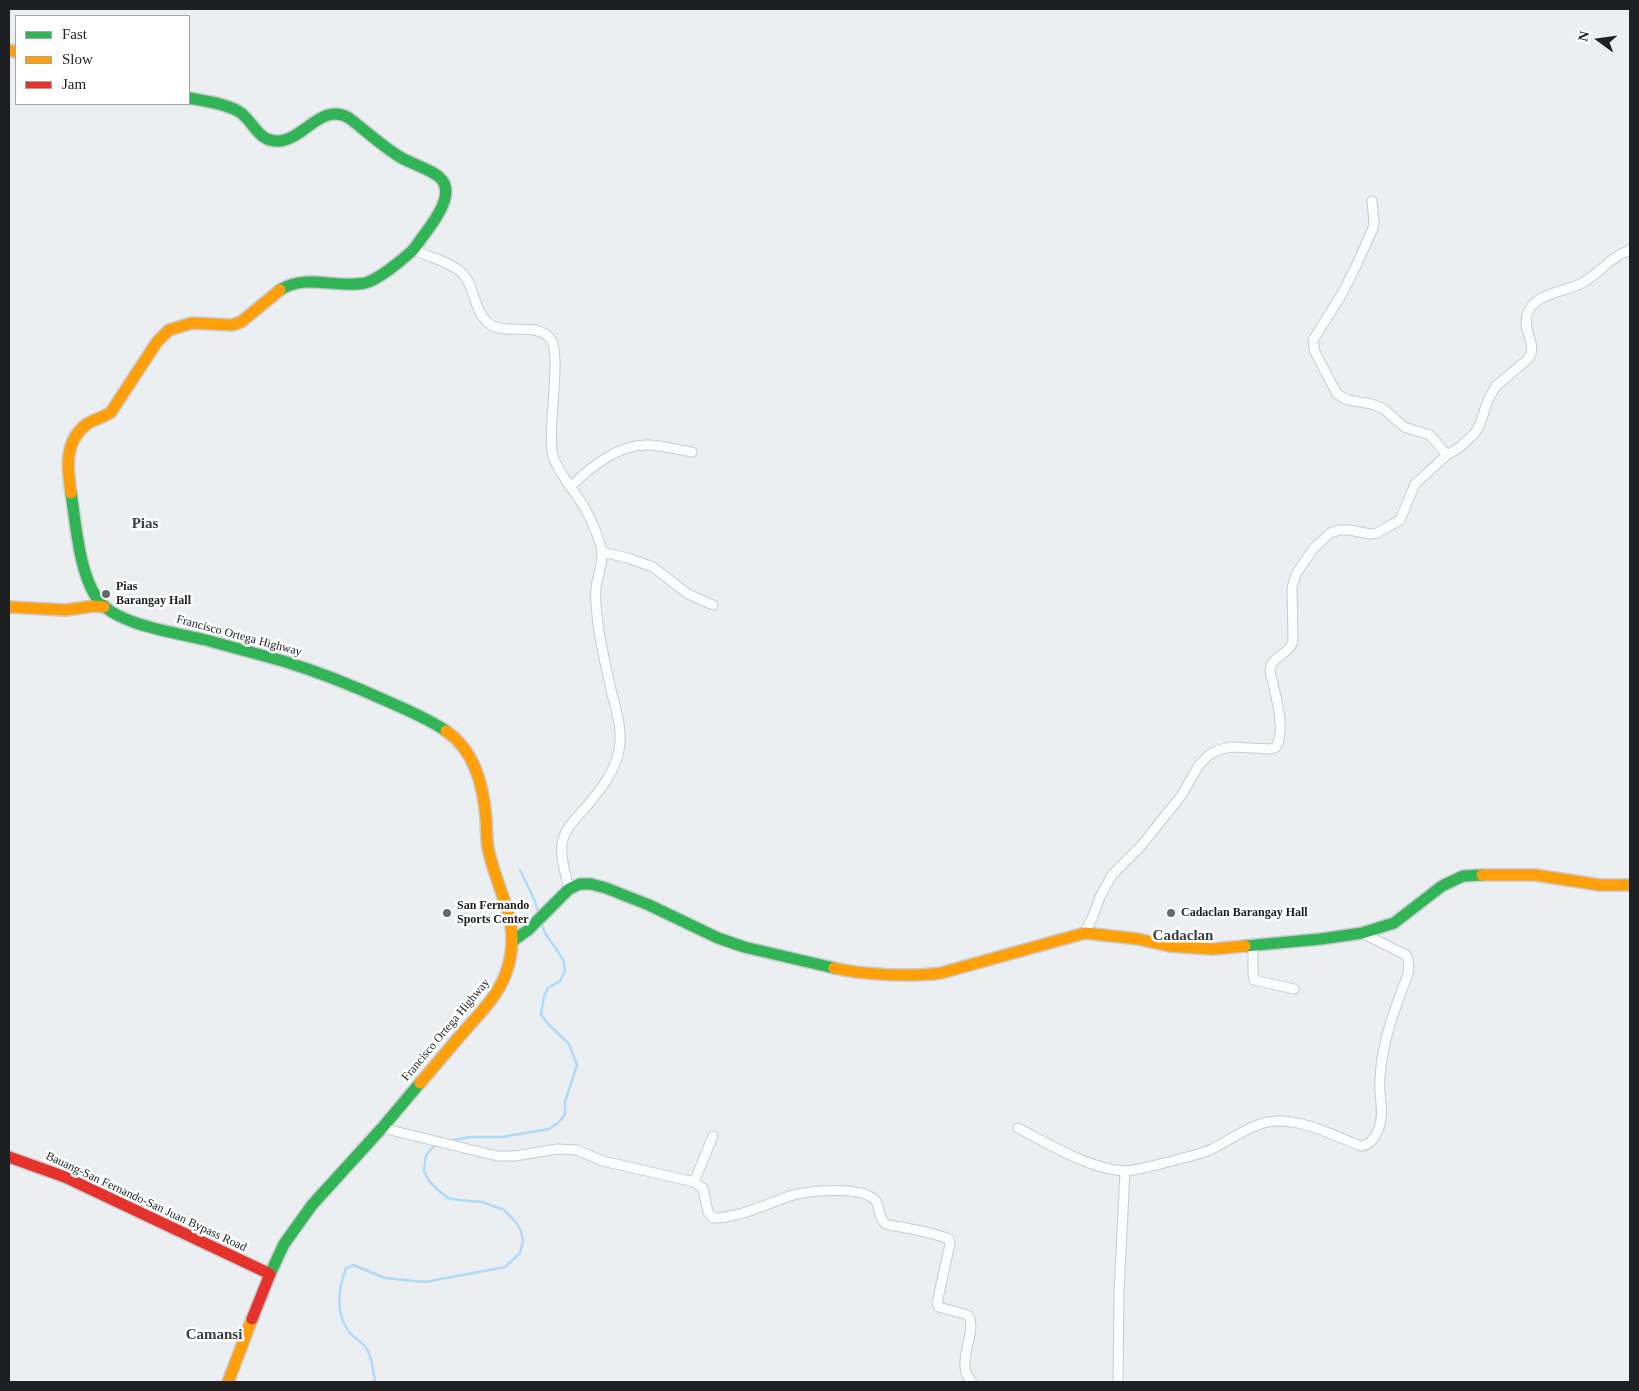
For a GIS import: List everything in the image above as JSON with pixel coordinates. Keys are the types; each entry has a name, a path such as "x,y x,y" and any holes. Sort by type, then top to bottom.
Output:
{"main road":[{"path":"104,607 94,595 76,531 68,454 73,438 90,422 101,419 110,412 132,382 157,342 170,330 192,323 232,325 246,318 276,292 298,282 352,285 368,282 414,250 440,213 446,190 438,176 400,157 340,113 324,117 292,137 271,140 263,138 255,131 244,115 234,108 190,98"},
{"path":"9,607 66,610 94,606 104,607"},
{"name":"Francisco Ortega Highway","path":"104,607 118,616 152,627 310,669 374,694 423,717 461,742 470,757 480,785 486,817 488,847 494,874 513,926 514,940 508,969 496,994 382,1128 312,1205 284,1244 268,1278 228,1382"},
{"path":"514,940 528,930 569,889 585,884 606,888 649,905 718,938 744,947 847,971 920,976 940,973 1085,933 1138,939 1168,946 1201,949 1362,933 1394,922 1442,886 1463,876 1514,874 1600,885 1630,885"},
{"name":"Bauang-San Fernando-San Juan Bypass Road","path":"9,1157 65,1176 268,1278"},
{"name":"Bauang-San Fernando-San Juan Bypass Road","path":"9,1166 61,1185 268,1278"}],"street":[{"path":"1372,201 1373,228 1342,294 1315,334 1313,345 1338,394 1342,398 1372,404 1384,409 1404,427 1430,435 1447,455"},
{"path":"414,250 460,271 471,287 476,305 492,326 532,330 542,333 551,339 554,347 555,378 551,445 558,466 590,519 602,552 596,591 597,616 602,649 618,718 620,739 619,751 611,773 572,824 562,842 563,865 569,889"},
{"path":"1085,933 1100,897 1112,876 1141,846 1181,796 1199,765 1209,755 1218,750 1231,747 1271,749 1276,747 1278,743 1279,708 1270,665 1292,646 1292,588 1296,574 1309,554 1330,533 1339,530 1349,530 1370,534 1376,533 1395,523 1402,515 1415,484 1447,455 1476,433 1488,400 1496,386 1532,355 1532,344 1525,325 1530,308 1536,302 1549,295 1583,283 1608,261 1630,250"},
{"path":"570,487 603,460 632,447 649,445 692,452"},
{"path":"602,552 628,558 654,568 688,594 713,605"},
{"path":"1018,1128 1096,1166 1125,1171 1164,1163 1210,1150 1246,1131 1265,1123 1277,1121 1296,1122 1318,1128 1361,1146 1367,1145 1372,1141 1379,1127 1381,1116 1380,1078 1384,1044 1409,966 1406,955 1362,933"},
{"path":"1253,944 1252,973 1254,980 1294,989"},
{"path":"382,1128 466,1150 497,1156 515,1156 557,1149 577,1150 603,1162 694,1182 703,1188 708,1212 713,1218 749,1212 796,1194 854,1190 874,1199 880,1218 886,1224 949,1240 950,1244 937,1303 939,1307 968,1315 970,1318 971,1326 965,1370 968,1379 972,1382"},
{"path":"694,1182 713,1136"},
{"path":"1118,1382 1125,1171"}],"waterway":[{"path":"520,870 535,901 539,915"},
{"path":"447,1141 471,1137 502,1137 549,1129 565,1115 565,1102 577,1065 569,1044 547,1023 541,1014 544,997 548,988 560,981 565,971 563,959 545,933 541,922"},
{"path":"375,1382 372,1363 367,1349 353,1336 343,1322 339,1298 346,1268 353,1265 385,1278 425,1282 505,1267 520,1253 523,1241 521,1231 516,1222 504,1210 482,1202 448,1198 429,1181 424,1171 426,1155 437,1144"}],"traffic: fast":[{"path":"190,98 220,104 238,111 261,135 272,141 289,138 322,117 330,114 339,114 349,118 393,153 434,173 444,183 446,190 445,199 437,217 412,251 383,274 365,283 311,282 290,285 280,290"},
{"path":"71,493 77,535 87,579 100,602 120,617 149,627 206,640 310,670 404,709 446,731"},
{"path":"1245,946 1362,933 1394,923 1442,886 1463,876 1482,875"},
{"path":"514,940 528,930 569,889 580,884 591,884 649,905 718,938 744,947 834,968"},
{"path":"270,1274 284,1244 312,1205 420,1083"}],"traffic: slow":[{"path":"9,50 15,52"},
{"path":"71,493 68,465 74,438 87,424 111,412 157,342 169,330 192,323 232,325 241,322 280,290"},
{"path":"9,607 66,610 94,606 104,607"},
{"path":"420,1083 494,996 503,981 511,955 511,924 488,848 485,806 480,781 464,748 446,731"},
{"path":"1482,875 1535,875 1600,885 1630,885"},
{"path":"834,968 887,975 941,973 1085,933 1138,939 1169,946 1213,949 1245,946"},
{"path":"228,1382 252,1319"}],"traffic: jam":[{"path":"9,1157 65,1177 270,1274 252,1319"}],"place":[{"name":"Pias Barangay Hall","path":"106,594"},
{"name":"San Fernando Sports Center","path":"447,913"},
{"name":"Cadaclan Barangay Hall","path":"1171,913"}],"district":[{"name":"Pias","path":"145,524"},
{"name":"Cadaclan","path":"1183,936"},
{"name":"Camansi","path":"214,1335"}]}
